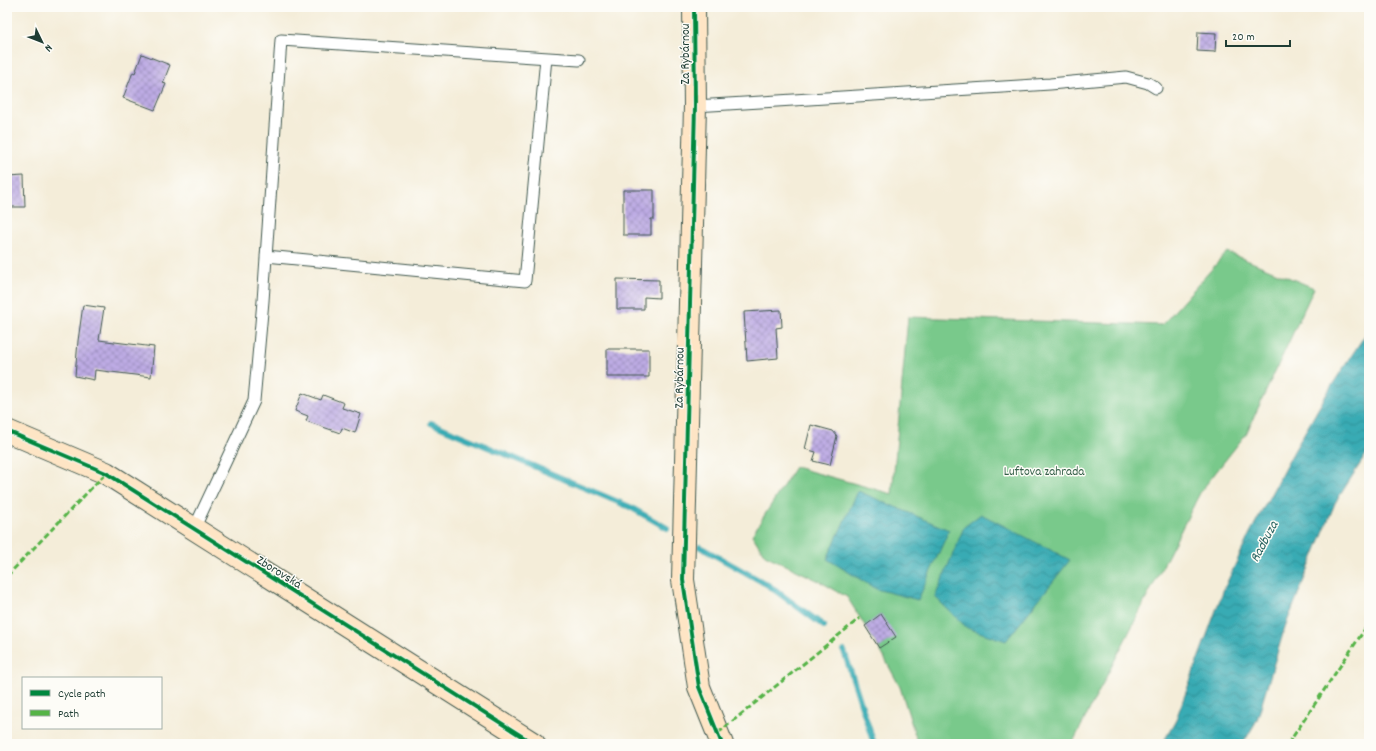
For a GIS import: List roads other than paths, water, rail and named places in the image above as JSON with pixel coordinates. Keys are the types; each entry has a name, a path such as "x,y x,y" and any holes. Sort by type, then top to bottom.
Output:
{"street":[{"name":"Za Rybárnou","path":"694,7 695,106 683,580 699,687 722,744"},
{"name":"Zborovská","path":"7,431 106,473 534,744"}],"lane":[{"path":"194,528 254,400 281,40 579,60"},
{"path":"266,256 525,281 546,58"},
{"path":"695,106 1050,84 1126,77 1148,83 1156,88"}],"water":[{"name":"Radbuza","path":"1369,329 1369,450 1335,503 1285,627 1257,720 1243,744 1162,744 1175,722 1223,591 1250,533 1330,388"},
{"path":"858,491 949,530 918,600 876,589 827,559"},
{"path":"981,514 1070,560 1006,641 967,628 935,597 964,527"}],"waterway":[{"path":"431,423 630,507 667,528"},
{"path":"700,547 768,585 824,626"},
{"path":"844,651 874,744"}],"park label":[{"name":"Luftova zahrada","path":"1044,470"}]}
